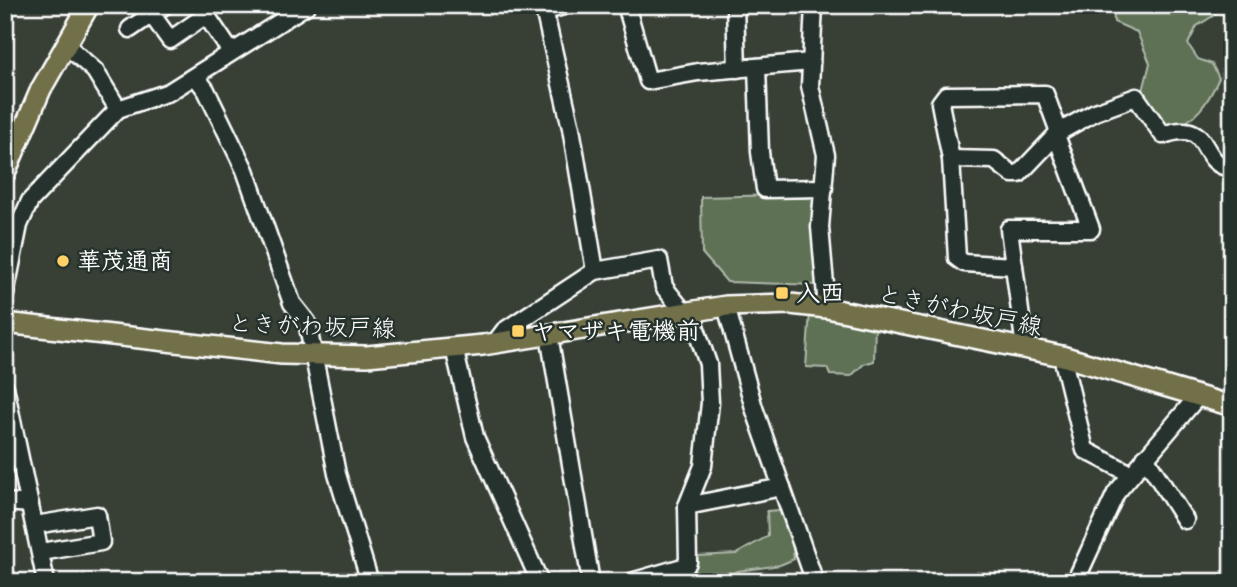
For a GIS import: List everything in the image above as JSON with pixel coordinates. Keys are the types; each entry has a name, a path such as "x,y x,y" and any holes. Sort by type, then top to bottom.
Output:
{"main road":[{"path":"5,173 20,132 65,44 89,5"},
{"name":"ときがわ坂戸線","path":"5,323 313,355 392,355 495,343 726,306 790,304 827,308 1062,356 1232,406"}],"street":[{"path":"5,295 19,225 30,201 118,109 169,92 307,5"},
{"path":"567,5 544,8 583,191 595,271"},
{"path":"626,5 648,81 811,62"},
{"path":"735,5 737,69"},
{"path":"814,5 810,86 826,155 820,227 827,308"},
{"path":"130,29 158,10 170,40 206,15 231,52"},
{"path":"65,44 95,71 118,109"},
{"path":"757,67 760,152 765,189 824,188"},
{"path":"196,76 206,90 245,170 292,303 307,322 338,474 370,582"},
{"path":"1014,266 964,263 957,258 951,159 940,103 946,95 1045,94 1091,229 1009,229 1014,266 1025,348"},
{"path":"951,159 994,160 1015,175 1024,170 1058,134 1095,112 1136,97 1163,135 1180,129 1190,130 1200,137 1214,161 1232,168"},
{"path":"495,343 504,331 595,271 659,260 664,287 687,311 708,364 710,403 703,466 687,506 688,562 685,566 631,582"},
{"path":"726,306 754,408 815,582"},
{"path":"549,335 591,582"},
{"path":"454,348 475,437 540,582"},
{"path":"1062,356 1085,450 1130,474"},
{"path":"5,387 46,582"},
{"path":"1075,582 1112,501 1130,474 1198,396"},
{"path":"1145,457 1185,520"},
{"path":"687,506 782,487"},
{"path":"5,502 30,504"},
{"path":"35,525 97,515 102,542 41,552"},
{"path":"5,573 7,582"}],"green space":[{"path":"1113,5 1213,5 1216,14 1197,26 1188,44 1198,59 1212,64 1219,78 1200,110 1186,122 1169,130 1151,114 1143,91 1150,63 1137,32 1114,22"},
{"path":"817,194 819,285 727,282 702,253 701,197"},
{"path":"810,311 875,324 874,361 864,364 851,376 830,375 827,368 806,367"},
{"path":"779,510 792,539 794,559 780,565 738,571 733,574 735,582 683,582 681,573 697,556 736,554 768,536 767,511"}],"place":[{"name":"華茂通商","path":"63,261"},
{"name":"入西","path":"782,293"},
{"name":"ヤマザキ電機前","path":"518,331"}]}
